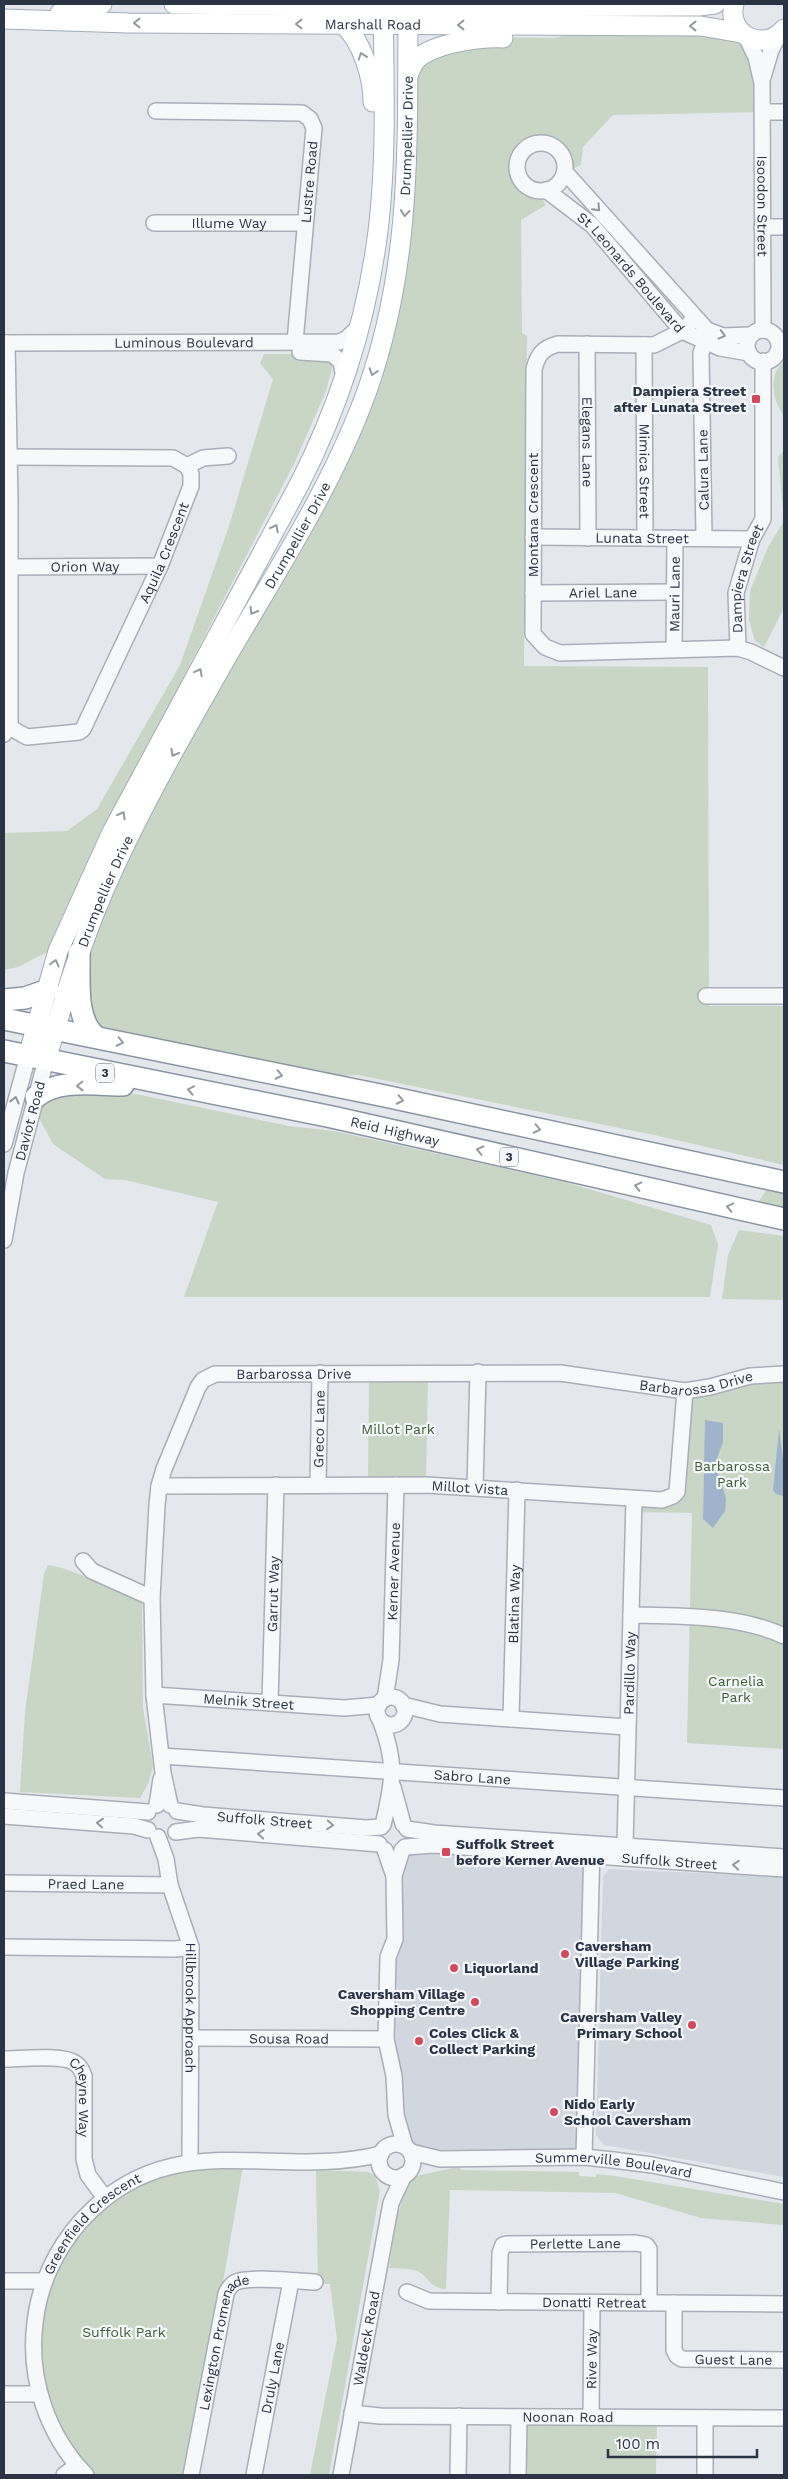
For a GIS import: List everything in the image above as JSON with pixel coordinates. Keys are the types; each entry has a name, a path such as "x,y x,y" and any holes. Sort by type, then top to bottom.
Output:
{"highway":[{"path":"79,953 82,1013 86,1026 96,1037"},
{"path":"4,1000 25,998 48,990"},
{"path":"4,1019 694,1161 782,1182"},
{"name":"Reid Highway","path":"4,1051 332,1117 779,1218"},
{"path":"36,1097 44,1091 63,1086 164,1084"}],"main road":[{"name":"Marshall Road","path":"4,19 60,13 102,4"},
{"name":"Marshall Road","path":"174,4 224,4 408,12 605,26 701,26 763,41 783,31"},
{"name":"Marshall Road","path":"408,12 453,4 699,6 715,4"},
{"path":"734,4 733,18 744,35"},
{"name":"Marshall Road","path":"4,19 136,23 343,24 383,12"},
{"name":"Drumpellier Drive","path":"46,1028 48,990 58,951 112,832 300,483 322,436 344,380 360,326 374,259 382,171 383,12"},
{"name":"Drumpellier Drive","path":"46,1028 104,890 133,831 210,687 317,500 360,409 385,328 400,253 407,176 408,12"},
{"path":"343,24 356,38 373,93 372,188 366,230 374,259"},
{"path":"408,75 420,56 461,41 485,37 555,38 605,26"},
{"path":"37,1058 46,1028"}],"street":[{"name":"Isoodon Street","path":"762,83 768,57 783,31"},
{"name":"Isoodon Street","path":"744,35 756,56 762,83 762,227 757,333"},
{"name":"Lustre Road","path":"156,112 302,113 310,119 314,128 295,342"},
{"path":"762,112 784,112"},
{"path":"536,144 552,146 562,156 564,172 558,184 546,190 530,188 520,178 517,164 523,151 536,144"},
{"name":"St Leonards Boulevard","path":"564,172 706,330 722,336 757,333"},
{"name":"St Leonards Boulevard","path":"546,190 592,225 682,331 720,348 749,353"},
{"name":"Illume Way","path":"154,223 305,223"},
{"path":"762,227 784,227"},
{"name":"Montana Crescent","path":"695,318 682,331 654,345 558,344 546,347 537,356 534,369 533,634 545,647 560,653 738,648"},
{"name":"Luminous Boulevard","path":"181,348 343,341 360,326"},
{"path":"757,333 774,334 782,345 776,356 763,361 755,359 749,353 748,344 757,333"},
{"name":"Calura Lane","path":"704,538 701,353 705,342"},
{"name":"Elegans Lane","path":"587,344 588,538"},
{"name":"Mimica Street","path":"644,345 645,538"},
{"path":"6,348 10,457 7,491 7,548 10,567 6,731"},
{"name":"Luminous Boulevard","path":"6,348 181,348 328,352 336,356 341,362 344,380"},
{"name":"Dampiera Street","path":"738,648 736,593 752,539 763,519 763,361"},
{"path":"10,457 169,457 181,460 187,466 203,458 228,456"},
{"name":"Aquila Crescent","path":"6,731 28,737 79,732 84,729 160,566 191,486 192,478 187,466"},
{"name":"Lunata Street","path":"533,538 752,539"},
{"name":"Mauri Lane","path":"674,650 673,592 675,538"},
{"name":"Orion Way","path":"10,567 160,566"},
{"name":"Ariel Lane","path":"533,593 673,592"},
{"path":"738,648 784,668"},
{"path":"706,996 784,996"},
{"name":"Daviot Road","path":"4,1240 16,1173 36,1097 37,1058"},
{"name":"Daviot Road","path":"4,1144 37,1058"},
{"path":"474,1487 478,1372"},
{"name":"Barbarossa Drive","path":"163,1808 162,1756 156,1728 154,1695 152,1598 159,1486 198,1387 207,1376 215,1374 478,1372 580,1374 664,1390 685,1391 710,1387 750,1376 784,1374"},
{"name":"Greco Lane","path":"318,1485 320,1373"},
{"name":"Millot Vista","path":"159,1486 396,1485 474,1487 662,1500 673,1496 677,1492 685,1391"},
{"name":"Garrut Way","path":"270,1703 276,1485"},
{"name":"Kerner Avenue","path":"396,1485 391,1747 392,1778 405,1826"},
{"name":"Blatina Way","path":"511,1719 517,1490"},
{"name":"Pardillo Way","path":"625,1845 634,1499"},
{"path":"83,1561 92,1572 152,1598"},
{"path":"632,1615 741,1622 767,1628 784,1636"},
{"name":"Melnik Street","path":"154,1695 627,1727"},
{"name":"Sabro Lane","path":"162,1756 392,1778 627,1788 784,1798"},
{"name":"Kerner Avenue","path":"382,1826 392,1778"},
{"name":"Suffolk Street","path":"4,1801 163,1808 232,1817 366,1828 382,1826"},
{"path":"163,1808 180,1822 163,1834 145,1821 163,1808"},
{"name":"Suffolk Street","path":"4,1816 134,1826 163,1834 198,1829 382,1847"},
{"path":"394,1876 377,1835 382,1826 393,1821 405,1826 409,1838 394,1876 395,1939 388,1958 386,2039 394,2076 396,2115 413,2162 407,2173 396,2178 385,2172 383,2151 396,2115"},
{"name":"Suffolk Street","path":"405,1826 428,1833 784,1869"},
{"name":"Hillbrook Approach","path":"163,1834 170,1885 191,1947 190,2161"},
{"name":"Suffolk Street","path":"404,1849 434,1846 592,1851 625,1845 784,1857"},
{"path":"382,1847 392,1853 404,1849"},
{"path":"584,2157 592,1851"},
{"name":"Praed Lane","path":"4,1883 170,1885"},
{"path":"4,1947 176,1949 191,1947"},
{"name":"Sousa Road","path":"191,2038 386,2039"},
{"name":"Cheyne Way","path":"4,2059 63,2059 76,2063 81,2068 84,2076 84,2159 88,2174 105,2198"},
{"path":"383,2151 397,2144 408,2149"},
{"name":"Summerville Boulevard","path":"408,2149 440,2159 584,2157 652,2165 784,2192"},
{"name":"Greenfield Crescent","path":"81,2471 52,2426 40,2394 35,2373 33,2337 38,2304 45,2281 64,2242 90,2211 105,2198 141,2177 190,2161 354,2161 383,2151"},
{"name":"Summerville Boulevard","path":"407,2173 440,2159"},
{"name":"Greenfield Crescent","path":"354,2161 385,2172"},
{"name":"Waldeck Road","path":"385,2172 391,2202"},
{"name":"Waldeck Road","path":"342,2475 391,2202 407,2173"},
{"name":"Perlette Lane","path":"499,2302 500,2253 503,2245 642,2243 649,2249 649,2303"},
{"path":"4,2281 45,2281"},
{"name":"Druly Lane","path":"254,2475 291,2281"},
{"name":"Lexington Promenade","path":"191,2475 226,2294 230,2286 236,2282 315,2282"},
{"name":"Donatti Retreat","path":"407,2292 429,2301 784,2304"},
{"name":"Rive Way","path":"592,2302 592,2417"},
{"name":"Guest Lane","path":"674,2303 674,2350 677,2356 682,2359 784,2360"},
{"path":"4,2394 40,2394"},
{"name":"Noonan Road","path":"352,2413 380,2416 784,2418"},
{"path":"458,2475 459,2416"},
{"path":"518,2475 519,2417"},
{"path":"705,2418 705,2475"},
{"path":"64,2475 81,2471"}],"shaded area":[{"path":"402,1850 592,1856 584,2157 411,2152 396,2115 388,1957"},
{"name":"Caversham Valley Primary School","path":"609,1869 784,1877 784,2177 604,2145 596,2135 603,1876"}],"green space":[{"path":"605,25 751,39 763,112 613,115 583,147 581,165 565,172 559,153 544,144 530,146 514,158 516,176 535,191 546,205 521,220 522,333 527,336 524,666 708,667 709,1006 784,1006 784,1165 659,1136 358,1075 337,1076 96,1037 80,993 101,898 302,526 381,343 416,61 494,37 555,38"},
{"path":"264,354 327,354 334,361 326,391 295,462 187,670 47,952 18,967 4,970 4,833 67,831 97,809 180,665 229,526 273,379 260,363"},
{"path":"784,362 784,416 775,396 774,381 775,374"},
{"path":"784,450 784,521 778,457"},
{"path":"784,521 784,608 764,647 755,641 749,620 750,591 768,547"},
{"path":"78,1092 136,1094 289,1126 334,1131 565,1182 711,1225 718,1244 710,1297 184,1297 218,1202 125,1180 105,1179 53,1144 38,1116 47,1098"},
{"path":"766,1190 784,1193 784,1212 751,1204 760,1200"},
{"path":"739,1230 784,1236 784,1300 722,1299 728,1255"},
{"name":"Millot Park","path":"369,1373 428,1373 426,1485 368,1484"},
{"name":"Barbarossa Park","path":"784,1374 784,1749 687,1743 692,1513 634,1512 634,1499 669,1499 685,1391"},
{"path":"48,1565 62,1568 142,1597 143,1708 153,1766 148,1784 140,1798 20,1792 25,1712 44,1574"},
{"name":"Suffolk Park","path":"244,2160 190,2475 86,2475 59,2438 33,2337 65,2242 141,2177"},
{"path":"458,2167 462,2170 579,2172 579,2176 596,2177 596,2174 615,2176 784,2204 784,2225 701,2218 615,2193 450,2190 446,2289 432,2284 417,2271 389,2268 397,2219 410,2183 416,2176"},
{"path":"316,2170 368,2172 375,2175 380,2191 329,2475 310,2475 337,2339 330,2284 318,2284"},
{"path":"519,2417 657,2417 656,2475 518,2475"}],"water":[{"path":"705,1420 723,1423 723,1442 715,1464 726,1498 725,1511 713,1528 703,1519"},
{"path":"779,1429 784,1466 784,1496 776,1494 773,1490"}],"place":[{"name":"Dampiera Street after Lunata Street","path":"756,399"},
{"name":"Suffolk Street before Kerner Avenue","path":"446,1852"},
{"name":"Caversham Village Parking","path":"565,1954"},
{"name":"Liquorland","path":"454,1968"},
{"name":"Caversham Village Shopping Centre","path":"475,2002"},
{"name":"Caversham Valley Primary School","path":"692,2025"},
{"name":"Coles Click & Collect Parking","path":"419,2041"},
{"name":"Nido Early School Caversham","path":"554,2112"}],"park label":[{"name":"Carnelia Park","path":"736,1689"}]}
